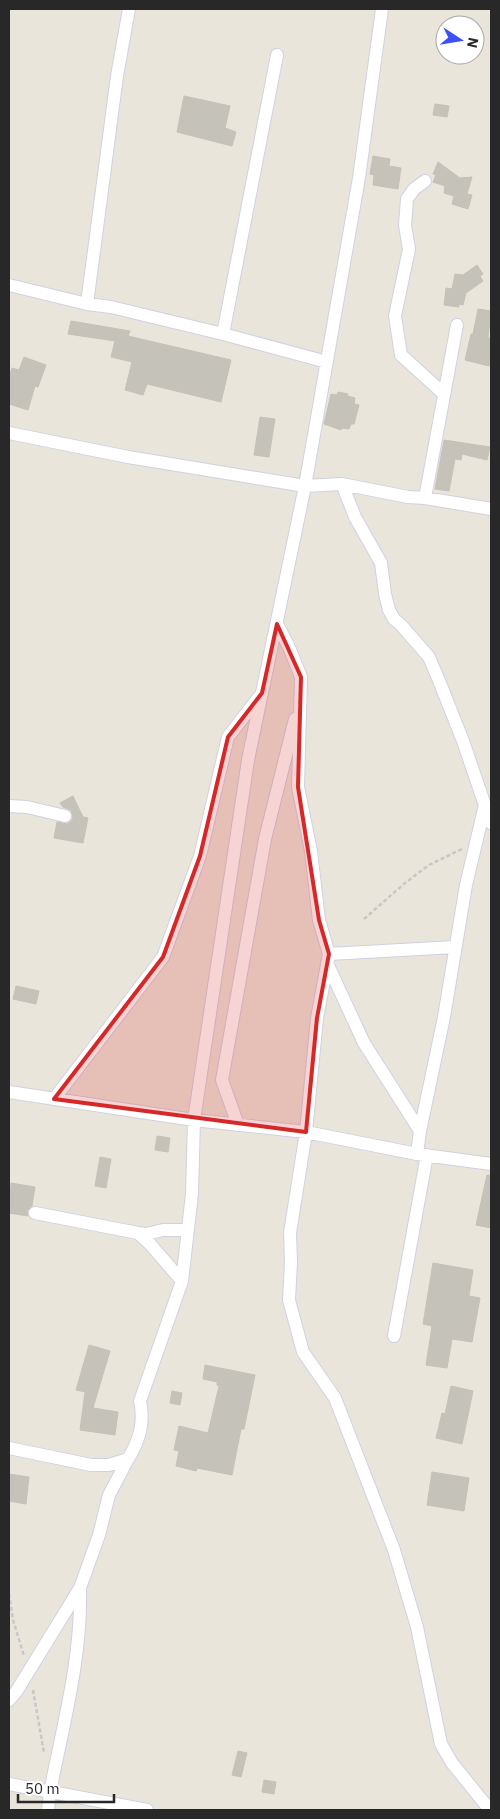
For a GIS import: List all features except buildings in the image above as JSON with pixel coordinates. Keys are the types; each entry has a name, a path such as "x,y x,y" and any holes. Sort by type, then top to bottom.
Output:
{"street":[{"path":"87,304 117,76 129,9"},
{"path":"9,1700 16,1692 80,1588 98,1535 108,1495 137,1443 143,1414 140,1401 182,1281 192,1194 194,1120 248,760 305,486 359,178 382,9"},
{"path":"223,334 277,55"},
{"path":"425,181 414,189 407,199 405,226 409,249 395,316 401,355 444,394"},
{"path":"9,285 223,334 327,362"},
{"path":"425,498 458,325"},
{"path":"9,433 128,457 305,486 342,484 408,497 491,509"},
{"path":"342,484 355,517 381,564 389,610 394,619 429,657 491,823"},
{"path":"276,624 289,647 301,677 298,788 311,851 319,920 328,959 364,1042 420,1131"},
{"path":"54,1099 163,957 200,856 228,737 262,693"},
{"path":"238,1125 222,1080 264,839 301,695"},
{"path":"394,1336 422,1154 420,1131 444,1018 466,885 485,804"},
{"path":"9,806 27,807 65,816"},
{"path":"328,959 455,947"},
{"path":"328,959 317,1018 306,1132 290,1233 289,1300 303,1352 335,1398 394,1550 417,1627 441,1744 452,1763 490,1810"},
{"path":"9,1092 194,1120 306,1132 422,1154 491,1164"},
{"path":"35,1213 147,1234 163,1230 188,1230"},
{"path":"138,1233 182,1281"},
{"path":"9,1448 91,1465 109,1465 128,1459"},
{"path":"48,1810 76,1655 81,1614 80,1588"},
{"path":"9,1784 148,1810"}],"path":[{"path":"364,919 429,865 476,842"}],"highlighted area":[{"path":"277,624 301,677 298,787 319,920 329,954 317,1018 306,1132 54,1099 163,957 200,856 228,737 262,693"}]}
